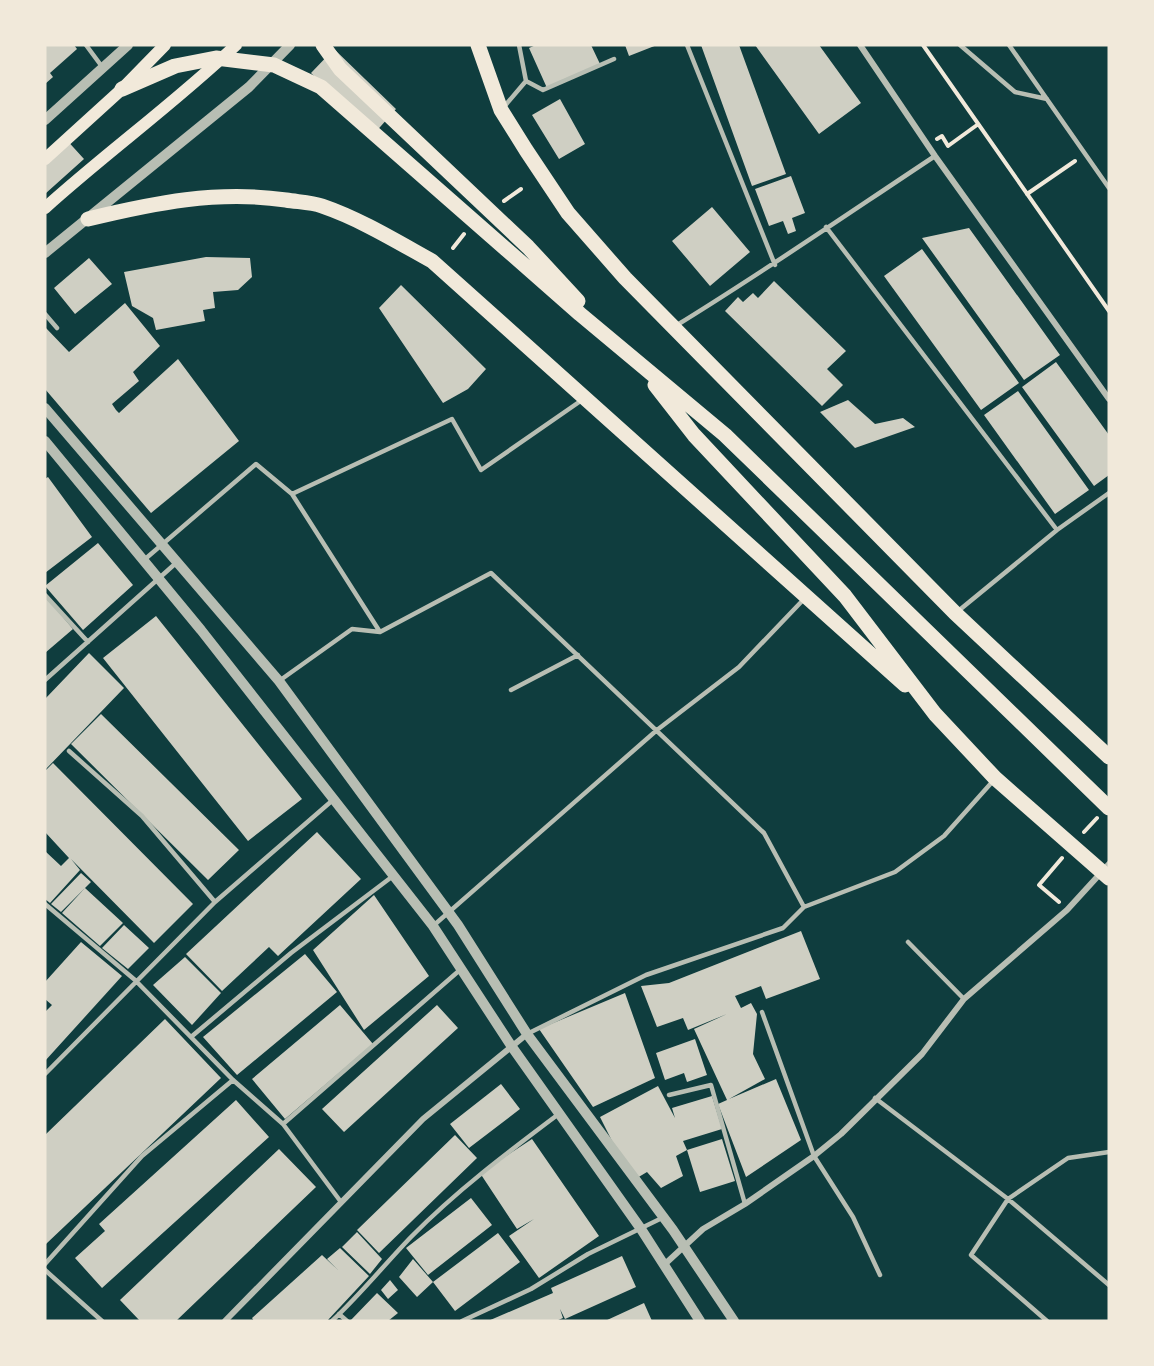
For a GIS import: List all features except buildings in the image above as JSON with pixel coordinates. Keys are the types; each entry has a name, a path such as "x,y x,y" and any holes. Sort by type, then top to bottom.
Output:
{"main road":[{"path":"45,159 122,89 165,45"},
{"path":"45,208 92,166 204,76 236,45"},
{"path":"323,45 340,69 528,247 654,383 694,435 845,596 935,714"},
{"path":"478,45 501,110 568,213 625,278 955,613 1109,757"},
{"path":"122,89 175,66 216,58 274,64 321,87 580,314 725,435 1109,808"},
{"path":"88,219 153,203 195,197 260,196 320,205 380,231 442,268 805,598 832,619 935,714 995,778 1107,871"}],"street":[{"path":"45,120 128,45"},
{"path":"45,252 249,87 290,45"},
{"path":"860,45 935,156 1109,399"},
{"path":"45,408 279,681 448,912 527,1034 663,1217 734,1321"},
{"path":"45,441 142,562 201,630 433,926 512,1047 641,1228 700,1321"},
{"path":"665,1264 703,1229 745,1204 814,1156 922,1054 964,999 1067,910 1107,871"},
{"path":"225,1321 423,1119 527,1034"}],"lane":[{"path":"86,45 103,68"},
{"path":"519,45 526,81"},
{"path":"687,45 775,265"},
{"path":"960,45 1015,92 1047,99"},
{"path":"1009,45 1109,188"},
{"path":"526,81 543,90 614,59"},
{"path":"501,110 526,81"},
{"path":"674,327 775,265 826,227 935,156"},
{"path":"826,227 1057,530"},
{"path":"45,314 57,327"},
{"path":"292,495 452,420 481,470 584,399"},
{"path":"142,562 256,464 292,495 380,632"},
{"path":"955,613 1057,530 1109,493"},
{"path":"45,680 176,563"},
{"path":"279,681 351,629 380,632 491,573 764,833 804,907"},
{"path":"45,594 88,642"},
{"path":"433,926 657,730 739,667 805,598"},
{"path":"511,690 578,655"},
{"path":"69,751 142,816 215,902"},
{"path":"527,1034 646,975 783,928 804,907 895,872 944,836 995,778"},
{"path":"45,1074 135,980 215,902 334,798"},
{"path":"190,1037 291,953 394,875"},
{"path":"46,907 135,980 233,1080 283,1124 341,1202"},
{"path":"908,942 964,999"},
{"path":"283,1124 461,969"},
{"path":"762,1012 814,1156 854,1217 880,1275"},
{"path":"45,1264 142,1156 233,1080"},
{"path":"669,1095 711,1085 745,1204"},
{"path":"875,1098 1008,1199 1109,1285"},
{"path":"332,1321 364,1291 410,1238 480,1173 560,1113"},
{"path":"1047,1321 971,1255 1008,1199 1068,1158 1109,1152"},
{"path":"462,1321 531,1289 588,1254 663,1217"},
{"path":"45,1270 102,1321"},
{"path":"339,1314 347,1321"}],"path":[{"path":"923,45 1109,311"},
{"path":"929,144 942,136 948,146 977,125"},
{"path":"1026,194 1086,154"},
{"path":"1039,885 1062,905"}]}
